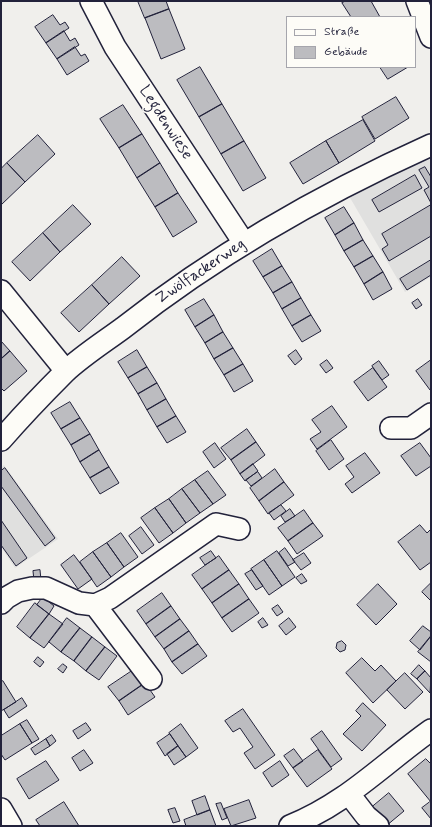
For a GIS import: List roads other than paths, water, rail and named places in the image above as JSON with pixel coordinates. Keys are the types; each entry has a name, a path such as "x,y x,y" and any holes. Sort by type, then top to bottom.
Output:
{"street":[{"name":"Legdenwiese","path":"91,1 115,47 244,243"},
{"path":"417,1 431,37"},
{"name":"Zwölfackerweg","path":"1,440 66,371 148,308 244,243 339,190 431,145"},
{"path":"1,291 66,371"},
{"path":"391,428 411,428 431,414"},
{"path":"1,603 18,590 46,588 79,603 96,605 125,588 216,524 238,529"},
{"path":"96,605 152,679"},
{"path":"290,826 334,804 349,794 431,730"},
{"path":"349,794 366,816 378,826"},
{"path":"1,809 11,826"}]}
